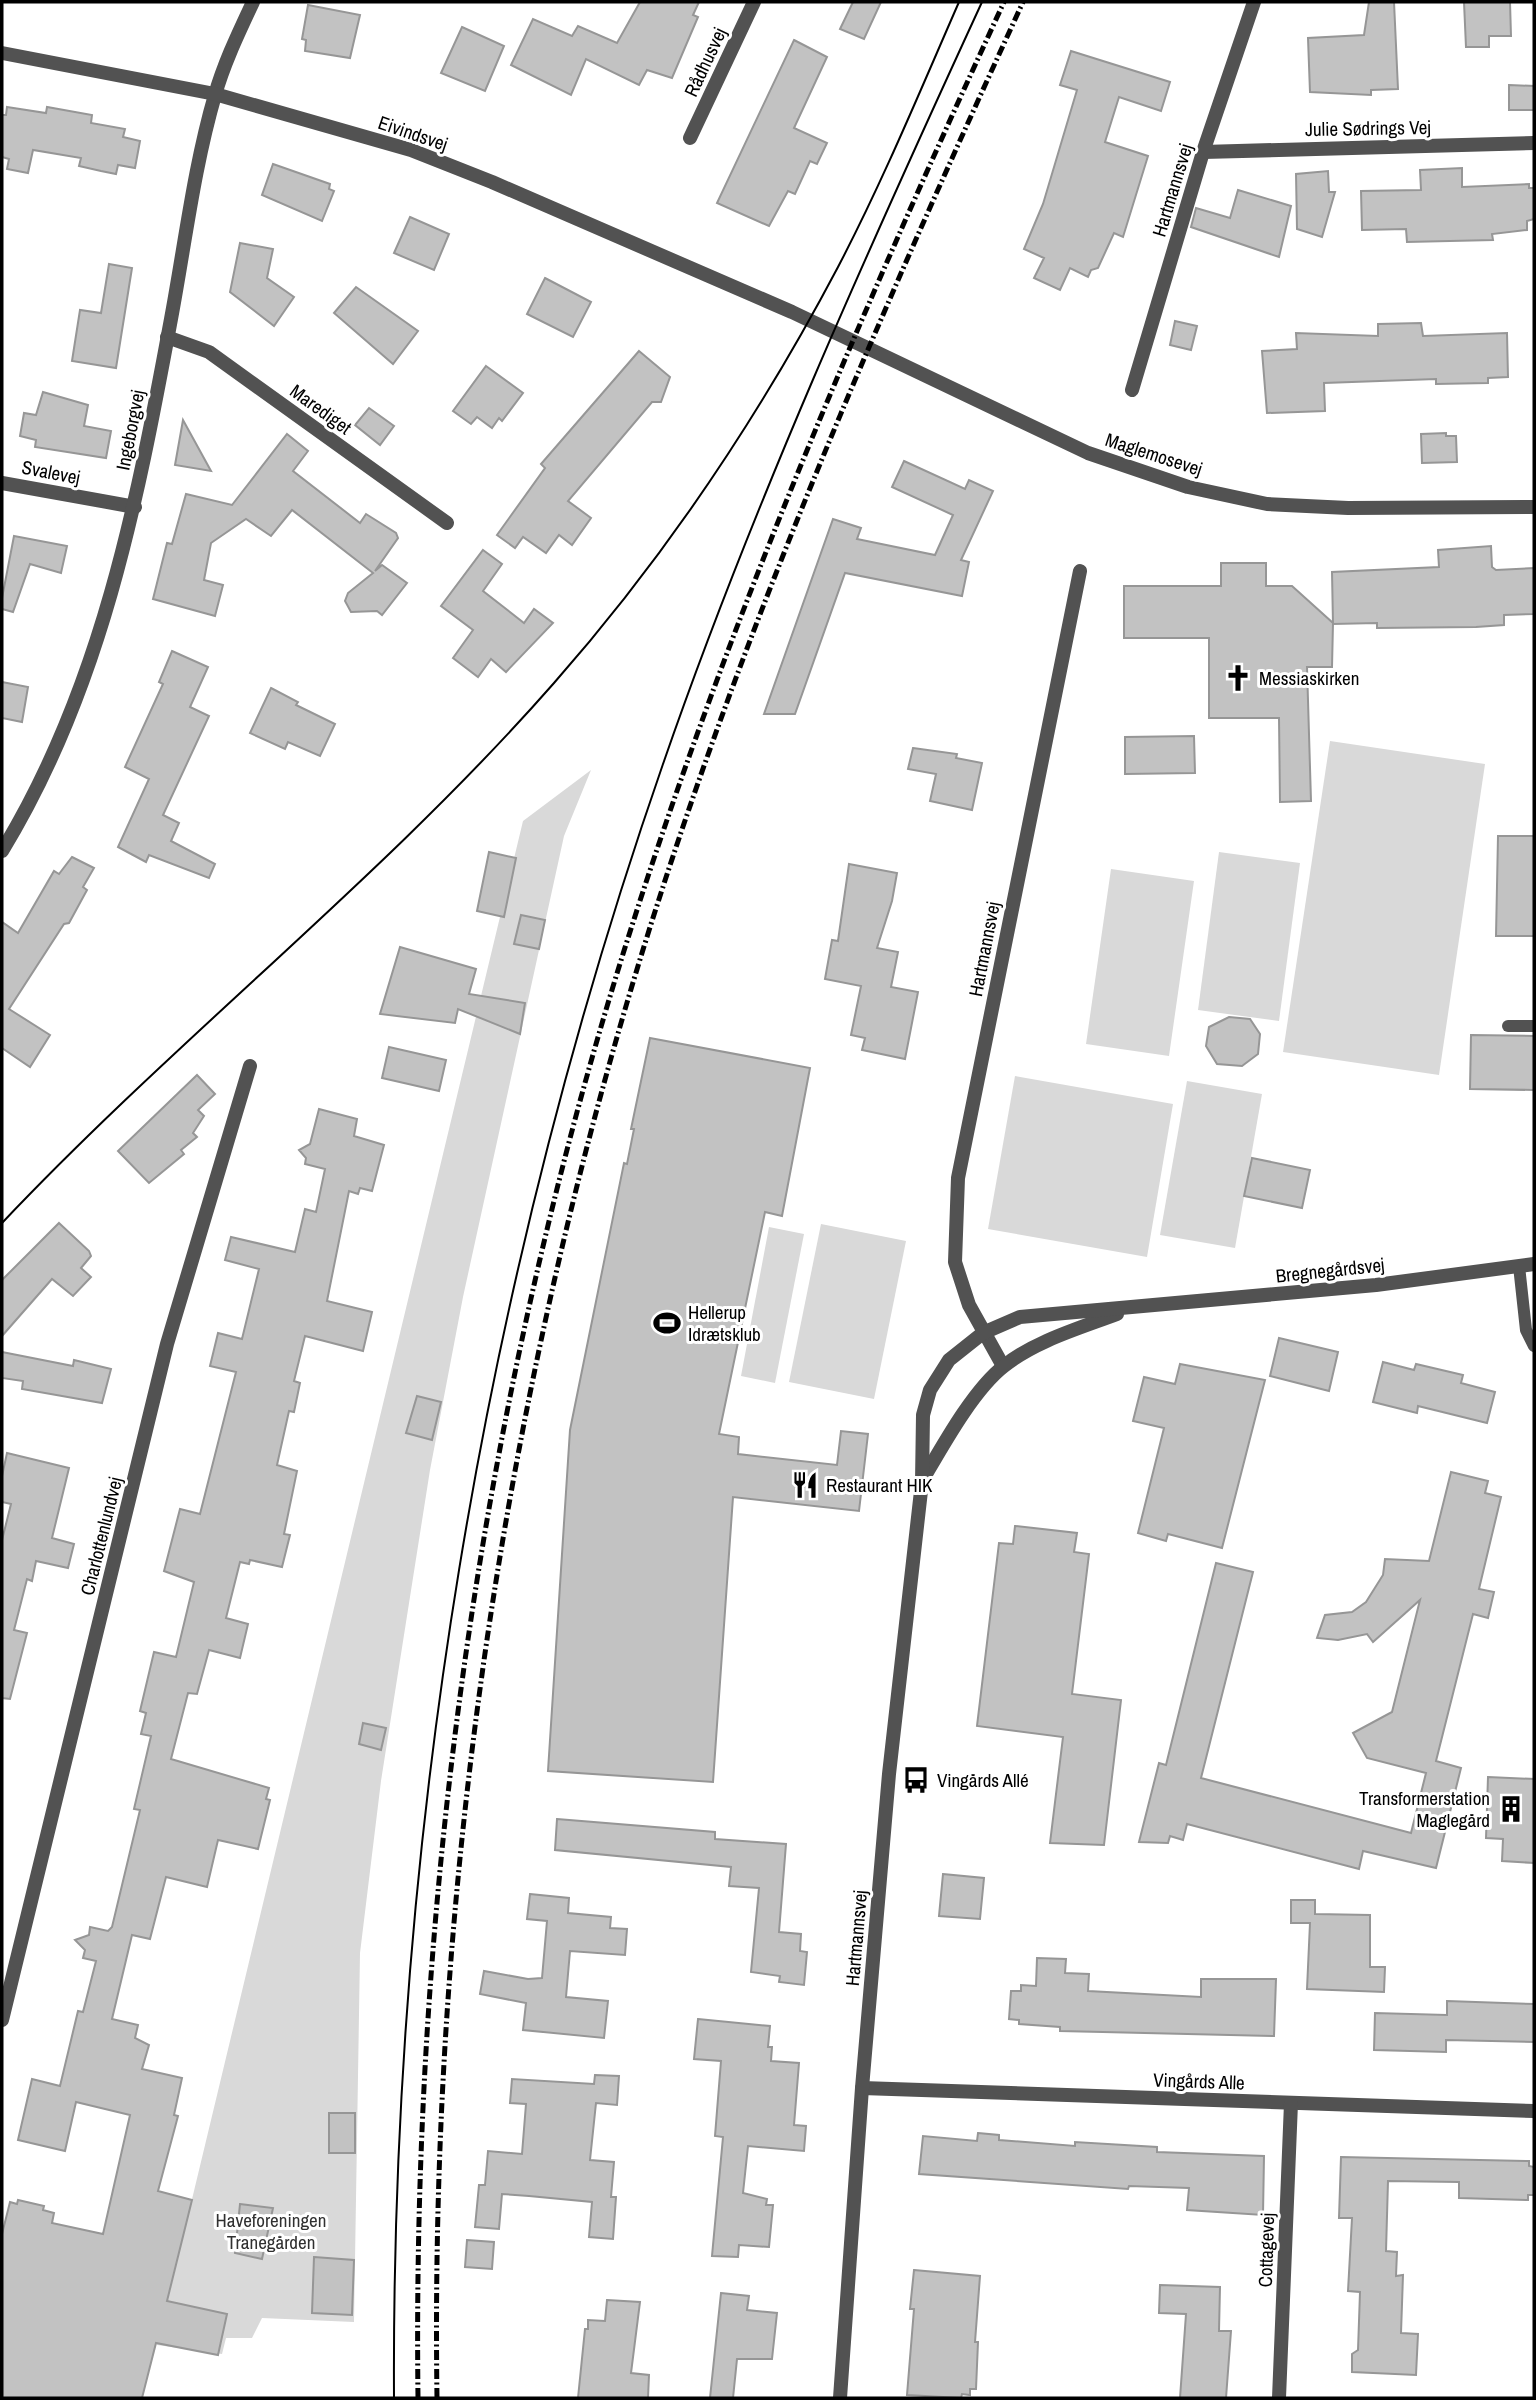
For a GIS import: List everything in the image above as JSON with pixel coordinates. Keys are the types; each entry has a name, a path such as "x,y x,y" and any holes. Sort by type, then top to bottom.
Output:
{"street":[{"name":"Ingeborgvej","path":"2,851 27,809 79,692 101,633 135,507 215,94 253,2"},
{"name":"Rådhusvej","path":"690,138 754,2"},
{"name":"Hartmannsvej","path":"1132,390 1203,152 1254,2"},
{"name":"Eivindsvej","path":"2,53 215,94 411,150 492,182 792,312"},
{"name":"Julie Sødrings Vej","path":"1203,152 1534,143"},
{"name":"Maglemosevej","path":"792,312 1088,453 1188,488 1267,504 1348,508 1534,507"},
{"name":"Marediget","path":"167,337 209,352 447,523"},
{"name":"Svalevej","path":"2,483 135,507"},
{"name":"Hartmannsvej","path":"1003,1366 969,1305 955,1262 958,1178 1080,571"},
{"name":"Charlottenlundvej","path":"2,2020 167,1344 250,1066"},
{"name":"Bregnegårdsvej","path":"1129,1309 1376,1285 1534,1264"},
{"name":"Hartmannsvej","path":"840,2398 862,2088 889,1774 922,1482 923,1415 930,1390 949,1360 983,1333 1020,1317 1129,1309"},
{"name":"Hartmannsvej","path":"922,1482 959,1418 1003,1366 1058,1337 1129,1309"},
{"name":"Vingårds Alle","path":"862,2088 1534,2112"},
{"name":"Cottagevej","path":"1279,2398 1291,2103"}],"lane":[{"path":"1508,1026 1534,1026"},
{"path":"1519,1266 1526,1330 1534,1346"}],"green space":[{"path":"1330,741 1485,764 1439,1075 1283,1052"},
{"name":"Haveforeningen Tranegården","path":"591,770 564,836 463,1297 430,1470 381,1781 360,1953 354,2322 262,2318 252,2338 226,2338 222,2354 157,2345 523,821"},
{"path":"1219,852 1300,863 1279,1021 1198,1010"},
{"path":"1111,869 1194,881 1169,1056 1086,1044"},
{"path":"1015,1076 1173,1104 1147,1257 988,1229"},
{"path":"1187,1081 1262,1094 1235,1248 1160,1235"},
{"path":"821,1224 906,1241 874,1399 789,1382"},
{"path":"769,1227 804,1234 775,1383 741,1376"}],"building":[{"path":"640,2 699,2 693,15 698,17 672,78 647,70 639,85 586,59 571,95 511,65 533,19 572,36 578,26 617,43"},
{"path":"853,2 881,2 864,39 840,29"},
{"path":"1369,2 1394,2 1398,89 1371,90 1371,95 1310,92 1308,38 1364,35"},
{"path":"1464,2 1510,2 1511,36 1489,36 1489,47 1466,47"},
{"path":"308,5 360,15 350,58 305,51 306,40 302,39"},
{"path":"462,27 504,46 485,91 441,73"},
{"path":"794,40 827,57 794,128 827,143 817,164 810,161 795,194 788,191 769,226 717,203"},
{"path":"1071,51 1170,82 1161,111 1119,97 1105,142 1148,156 1123,237 1114,233 1098,268 1091,270 1088,277 1070,268 1060,290 1034,278 1044,258 1024,249 1043,204 1077,90 1060,85"},
{"path":"1509,85 1534,86 1534,110 1509,110"},
{"path":"7,107 46,113 47,107 92,115 91,123 125,129 123,137 140,141 135,168 118,165 116,174 79,166 81,158 33,150 28,173 7,169 9,159 2,157 2,115 6,115"},
{"path":"273,164 330,184 329,189 334,191 322,221 262,195"},
{"path":"1462,168 1462,187 1529,184 1529,188 1534,188 1534,219 1527,221 1527,230 1492,234 1493,240 1407,242 1406,229 1362,230 1361,191 1421,190 1420,170"},
{"path":"1328,171 1329,192 1335,192 1322,237 1297,229 1296,174"},
{"path":"1238,190 1291,206 1279,257 1191,227 1196,208 1230,218"},
{"path":"410,217 449,234 434,270 394,253"},
{"path":"240,243 273,249 267,278 294,297 274,326 230,292"},
{"path":"109,264 132,268 116,368 72,361 80,310 101,313"},
{"path":"545,278 591,302 573,337 527,314"},
{"path":"356,287 418,331 393,364 334,313"},
{"path":"1175,321 1197,326 1191,350 1170,345"},
{"path":"1421,323 1423,336 1507,333 1508,377 1488,378 1488,383 1436,384 1436,379 1324,383 1325,411 1267,413 1262,351 1297,349 1296,333 1378,336 1378,324"},
{"path":"639,351 670,377 661,402 652,402 568,501 591,518 572,545 559,535 546,553 523,537 515,548 497,535 545,468 541,464"},
{"path":"486,366 523,393 502,421 499,418 492,428 477,417 471,424 453,411"},
{"path":"43,392 88,405 84,426 111,431 106,458 35,447 36,440 20,436 24,413 36,415"},
{"path":"369,408 394,426 380,445 355,425"},
{"path":"183,420 211,471 175,465"},
{"path":"1446,433 1446,436 1456,436 1457,462 1422,463 1421,434"},
{"path":"287,434 308,451 293,471 360,523 366,514 396,533 398,538 375,571 382,565 407,583 382,615 377,611 351,612 345,601 348,593 373,573 292,510 271,536 246,519 211,543 204,580 223,585 215,616 153,599 167,543 172,544 186,494 232,505"},
{"path":"904,461 965,489 969,480 993,491 961,560 969,562 962,596 845,573 795,714 764,714 833,519 861,528 857,539 935,555 953,515 892,487"},
{"path":"14,536 67,546 61,573 30,564 13,612 2,609 2,598"},
{"path":"1491,546 1492,567 1496,570 1534,568 1534,614 1504,615 1504,625 1476,627 1377,628 1377,623 1333,624 1332,572 1439,567 1438,550"},
{"path":"483,550 502,564 483,591 524,623 534,609 553,623 506,672 491,659 478,677 453,658 473,630 441,606"},
{"name":"Messiaskirken","path":"1221,563 1266,563 1266,586 1292,586 1333,623 1332,667 1307,667 1311,801 1280,802 1279,718 1209,718 1209,638 1124,638 1124,586 1221,586"},
{"path":"172,651 208,667 190,707 209,716 163,815 179,823 171,841 215,864 209,878 149,855 146,862 118,847 149,779 125,767 163,684 159,682"},
{"path":"2,682 28,687 22,722 2,718"},
{"path":"271,688 298,702 296,705 335,724 320,756 288,742 285,749 250,733"},
{"path":"1194,736 1195,773 1125,774 1125,737"},
{"path":"913,748 957,754 956,758 982,763 972,810 930,801 936,774 908,769"},
{"path":"1498,836 1534,836 1534,936 1496,936"},
{"path":"489,852 516,858 504,917 477,911"},
{"path":"72,857 94,868 83,887 87,890 69,923 64,924 9,1009 50,1035 30,1067 2,1048 2,922 18,933 54,871 59,874"},
{"path":"849,864 897,873 892,901 877,948 898,952 891,987 918,992 905,1059 862,1050 865,1038 851,1035 861,986 825,979 832,940 838,941"},
{"path":"521,915 545,920 539,949 514,944"},
{"path":"400,947 476,969 469,994 525,1003 520,1034 458,1009 455,1023 380,1014"},
{"path":"1229,1017 1250,1019 1260,1034 1258,1054 1242,1066 1217,1064 1206,1046 1209,1027"},
{"path":"1471,1035 1534,1036 1534,1090 1470,1089"},
{"name":"Hellerup Idrætsklub","path":"650,1038 810,1068 782,1216 765,1212 719,1434 739,1437 738,1454 837,1465 841,1431 868,1434 859,1511 733,1497 713,1782 548,1771 570,1430 624,1163 627,1164 634,1129 631,1129"},
{"path":"389,1047 446,1060 439,1091 382,1078"},
{"path":"197,1075 215,1094 198,1110 204,1116 193,1133 197,1137 181,1150 184,1154 149,1183 118,1151"},
{"path":"319,1109 357,1119 354,1136 384,1145 372,1191 360,1188 358,1194 349,1191 327,1301 372,1312 363,1351 305,1336 294,1381 300,1383 294,1412 289,1411 277,1465 297,1471 284,1534 290,1535 282,1567 250,1560 249,1564 240,1562 226,1618 248,1624 240,1658 209,1650 197,1694 188,1693 171,1759 269,1788 266,1799 270,1800 258,1849 218,1840 207,1887 166,1877 150,1939 132,1935 112,2019 138,2025 135,2038 149,2045 142,2069 182,2078 174,2115 178,2116 158,2191 192,2200 167,2301 227,2314 218,2355 156,2343 142,2398 2,2398 2,2234 10,2202 17,2204 18,2200 44,2206 43,2210 54,2213 52,2223 103,2234 130,2115 76,2102 65,2151 18,2140 32,2079 60,2086 78,2011 83,2012 96,1961 83,1958 85,1950 75,1940 89,1935 90,1927 108,1931 112,1927 140,1810 134,1809 151,1736 141,1734 146,1713 140,1711 154,1652 176,1657 194,1582 164,1571 180,1509 200,1514 236,1372 210,1366 218,1333 242,1339 259,1269 225,1260 231,1237 295,1252 305,1209 316,1212 325,1169 305,1164 306,1158 299,1150 310,1144"},
{"path":"1252,1158 1310,1170 1302,1208 1244,1196"},
{"path":"59,1223 89,1251 91,1256 81,1268 91,1277 73,1296 52,1279 2,1336 2,1280"},
{"path":"1279,1338 1338,1352 1329,1391 1270,1376"},
{"path":"2,1352 73,1366 74,1360 111,1369 102,1403 22,1389 23,1381 2,1378"},
{"path":"1383,1362 1414,1370 1416,1364 1463,1375 1461,1383 1495,1392 1487,1423 1418,1406 1417,1413 1373,1402"},
{"path":"1180,1364 1265,1380 1222,1548 1168,1534 1166,1541 1138,1533 1164,1428 1133,1421 1144,1377 1175,1384"},
{"path":"417,1396 441,1402 432,1440 406,1433"},
{"path":"7,1453 69,1468 52,1538 74,1544 68,1568 36,1561 32,1581 27,1579 14,1630 27,1633 10,1699 2,1698 2,1540 11,1504 2,1502 2,1476"},
{"path":"1451,1472 1488,1481 1485,1493 1501,1497 1479,1589 1494,1592 1488,1618 1473,1614 1436,1761 1461,1768 1436,1868 1363,1851 1359,1869 1187,1824 1183,1840 1170,1836 1168,1843 1139,1842 1159,1763 1166,1765 1216,1563 1253,1572 1201,1778 1411,1833 1426,1773 1367,1758 1353,1733 1392,1712 1420,1600 1373,1642 1367,1634 1338,1640 1317,1638 1325,1615 1352,1612 1366,1602 1383,1575 1385,1559 1429,1561"},
{"path":"1015,1526 1077,1533 1074,1552 1089,1554 1072,1694 1121,1700 1104,1845 1050,1843 1063,1737 977,1726 999,1543 1013,1544"},
{"path":"363,1723 386,1728 381,1750 359,1744"},
{"name":"Transformerstation Maglegård","path":"1488,1777 1534,1779 1534,1863 1502,1861 1503,1839 1486,1838"},
{"path":"557,1819 715,1832 715,1839 786,1844 779,1932 801,1934 800,1951 807,1952 804,1985 779,1982 780,1976 751,1972 759,1888 729,1886 731,1867 555,1850"},
{"path":"943,1874 984,1878 980,1919 939,1916"},
{"path":"530,1894 569,1898 568,1913 611,1917 610,1928 627,1929 625,1955 570,1951 566,1997 608,2001 604,2038 523,2030 526,2003 480,1994 484,1971 528,1979 542,1978 547,1921 527,1919"},
{"path":"1291,1900 1315,1900 1315,1914 1370,1915 1370,1967 1385,1967 1384,1992 1307,1989 1310,1923 1291,1923"},
{"path":"1037,1958 1066,1959 1065,1973 1089,1974 1088,1991 1201,1997 1201,1979 1276,1979 1274,2036 1060,2031 1060,2027 1019,2024 1019,2020 1009,2019 1011,1991 1021,1991 1021,1985 1036,1986"},
{"path":"1447,2001 1534,2004 1534,2042 1446,2040 1446,2052 1374,2050 1375,2013 1447,2015"},
{"path":"698,2019 770,2026 768,2047 772,2047 771,2061 799,2063 794,2125 806,2126 804,2151 748,2146 743,2193 767,2199 766,2205 773,2205 769,2247 739,2245 738,2257 712,2256 723,2137 715,2136 721,2061 694,2059"},
{"path":"595,2075 619,2076 617,2105 596,2103 590,2160 614,2162 611,2197 616,2197 613,2239 589,2237 592,2202 529,2196 502,2194 499,2229 475,2227 479,2185 485,2185 488,2151 522,2154 526,2104 510,2103 512,2079 594,2084"},
{"path":"329,2113 355,2113 355,2153 329,2153"},
{"path":"978,2133 999,2135 999,2140 1075,2146 1075,2142 1157,2147 1157,2152 1264,2156 1263,2215 1187,2210 1189,2188 1129,2186 1128,2189 919,2174 923,2136 977,2141"},
{"path":"1341,2157 1529,2161 1529,2166 1534,2167 1534,2195 1528,2195 1528,2200 1459,2198 1459,2182 1388,2181 1386,2251 1397,2252 1396,2276 1403,2275 1401,2333 1418,2334 1416,2375 1352,2372 1352,2354 1358,2350 1360,2292 1348,2291 1352,2218 1339,2218"},
{"path":"240,2204 273,2208 262,2259 235,2253"},
{"path":"467,2240 494,2242 492,2269 465,2267"},
{"path":"314,2257 354,2260 352,2315 312,2313"},
{"path":"914,2270 980,2276 975,2342 978,2342 976,2389 970,2389 970,2395 962,2394 961,2398 907,2395 914,2309 910,2309"},
{"path":"1160,2285 1220,2287 1219,2331 1231,2331 1226,2398 1180,2398 1186,2314 1159,2313"},
{"path":"721,2293 749,2296 747,2310 777,2313 772,2359 737,2359 733,2398 710,2398"},
{"path":"607,2300 640,2302 631,2373 649,2375 648,2398 578,2398 585,2329 588,2329 588,2320 605,2321"}],"tram line":[{"path":"2,1223 139,1087 421,823 554,683 634,586 743,430 808,322 870,202 959,2"},
{"path":"394,2398 397,2190 409,1982 430,1775 459,1569 497,1365 544,1162 599,962 663,764 698,667 813,379 982,2"}],"railway":[{"path":"418,2398 419,2215 427,2033 442,1850 464,1668 493,1487 529,1307 572,1130 623,954 705,711 798,472 848,353 1004,2"},
{"path":"437,2398 438,2217 446,2036 460,1855 482,1674 511,1495 546,1317 589,1141 638,966 678,842 766,598 916,239 1023,2"}],"place":[{"name":"Messiaskirken","path":"1238,678"},
{"name":"Hellerup Idrætsklub","path":"667,1323"},
{"name":"Restaurant HIK","path":"805,1485"},
{"name":"Vingårds Allé","path":"916,1780"},
{"name":"Transformerstation Maglegård","path":"1511,1809"}]}
